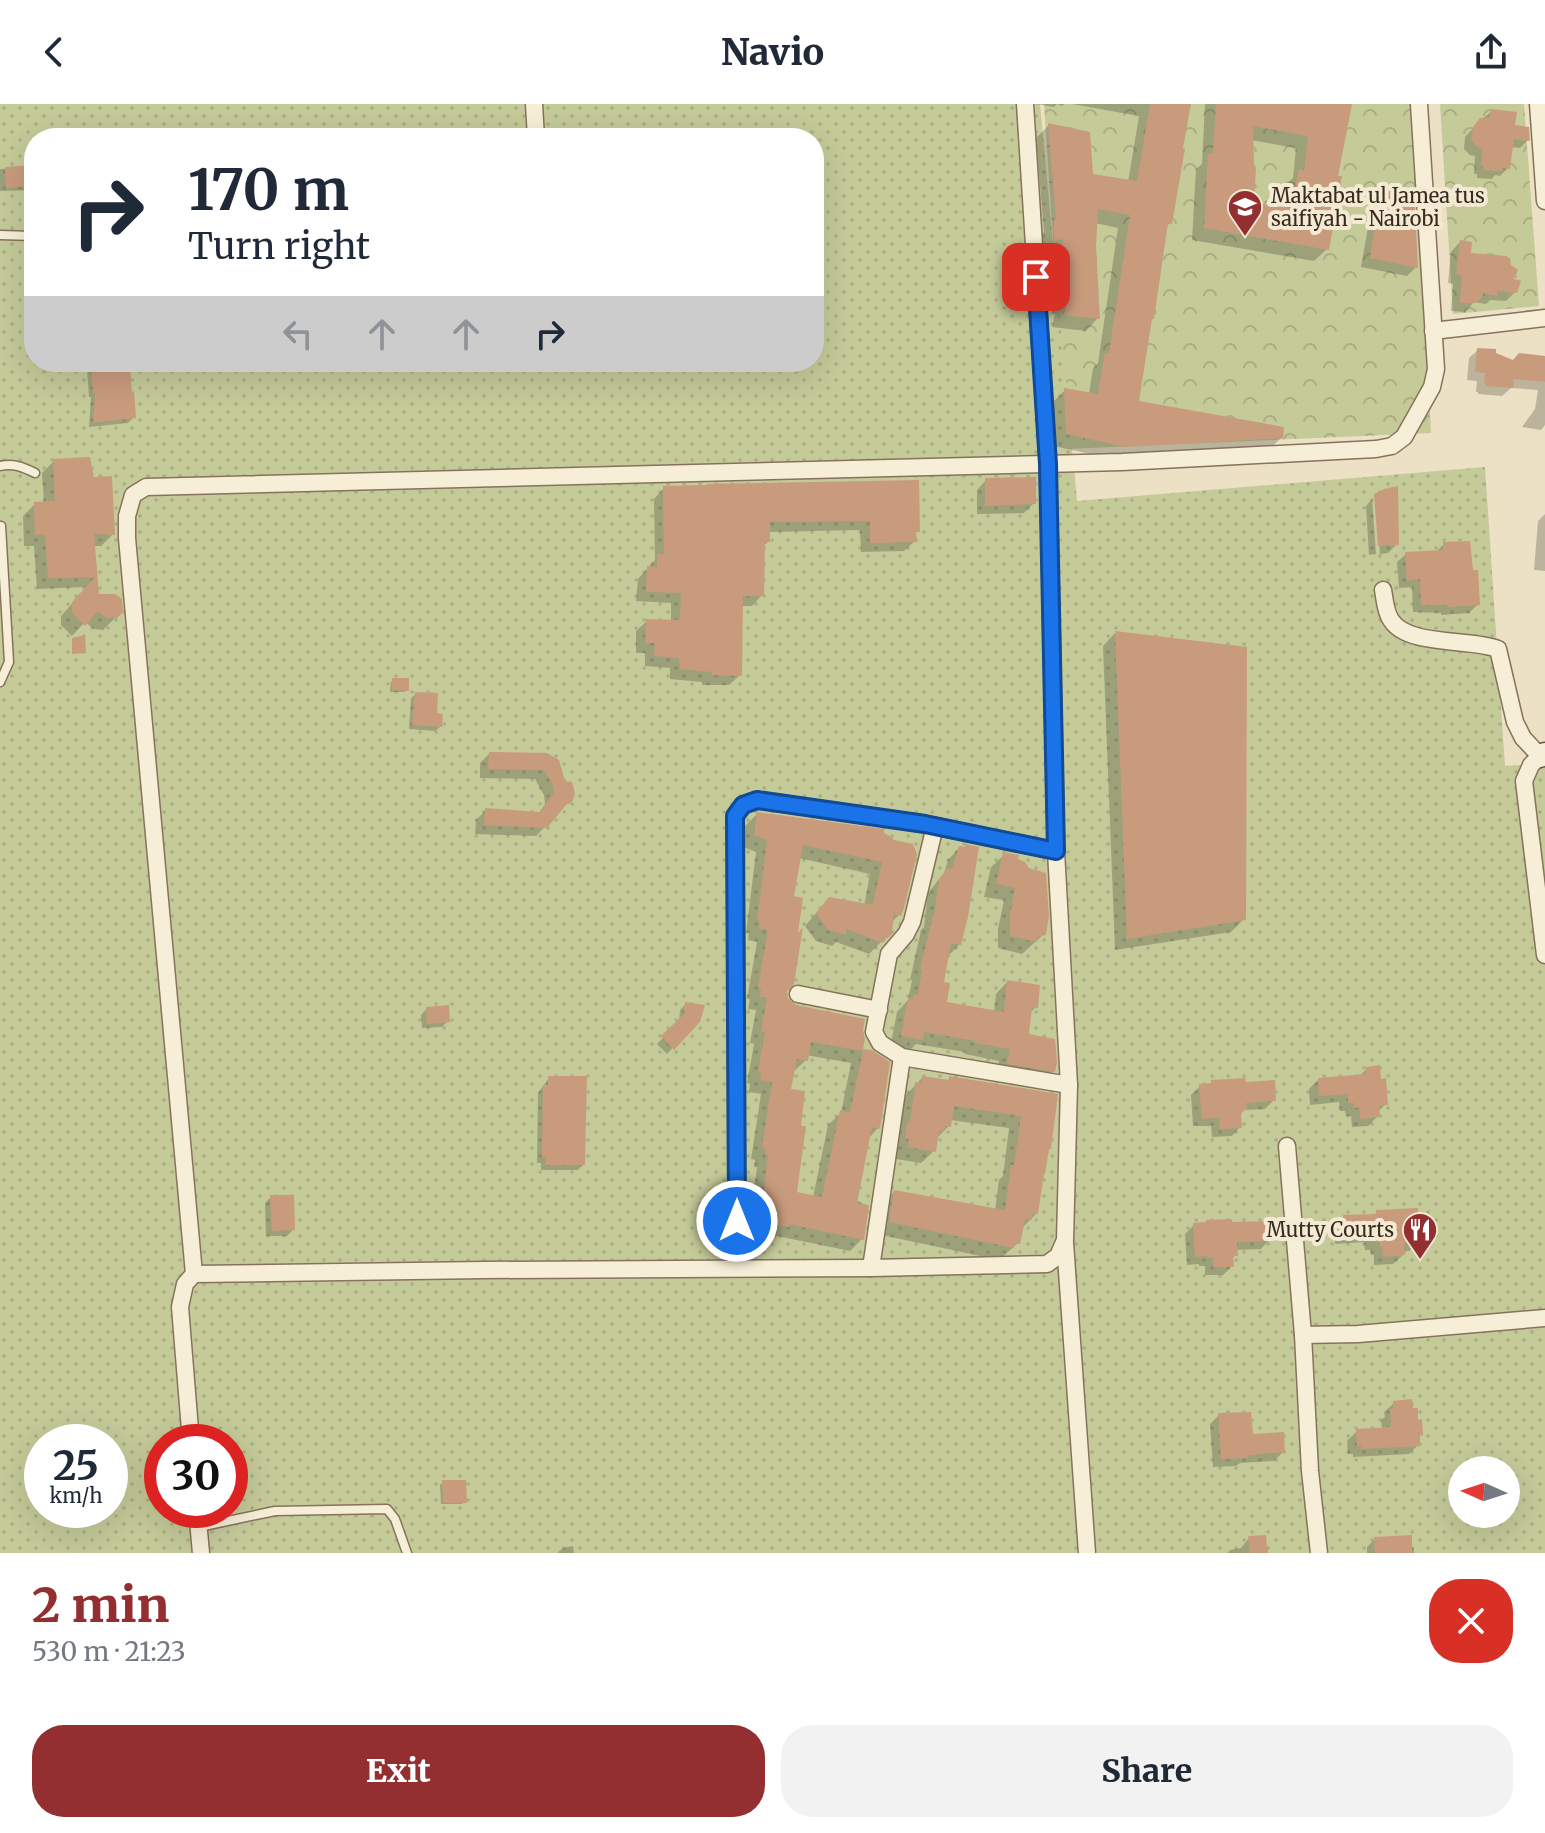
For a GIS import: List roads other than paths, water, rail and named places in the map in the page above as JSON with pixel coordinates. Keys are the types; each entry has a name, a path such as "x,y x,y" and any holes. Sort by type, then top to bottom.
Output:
{"street":[{"path":"534,104 535,128"},
{"path":"1025,104 1048,464 1056,851 1069,1085 1065,1240 1087,1553"},
{"path":"189,1424 181,1298 185,1284 194,1274 127,538 127,516 133,495 146,487 1048,464 1392,446 1404,437 1432,387 1436,369 1419,104"},
{"path":"1538,104 1545,201"},
{"path":"1433,331 1545,318"},
{"path":"1383,590 1393,624 1406,632 1426,638 1485,644 1498,649 1515,722 1523,738 1542,755 1531,765 1524,781 1545,955"},
{"path":"737,1268 735,816 743,805 757,800 935,826 1056,851"},
{"path":"935,826 912,922 889,954 874,1032 880,1043 902,1057 1069,1085"},
{"path":"798,994 879,1010"},
{"path":"871,1268 902,1057"},
{"path":"1287,1146 1303,1335 1310,1471 1319,1553"},
{"path":"194,1274 1047,1264 1058,1256 1065,1240"},
{"path":"1303,1335 1358,1334 1545,1318"},
{"path":"199,1528 201,1553"}],"lane":[{"path":"0,235 24,236"},
{"path":"0,466 21,466 35,473"},
{"path":"0,682 9,662 3,605 1,526"},
{"path":"248,1513 387,1509 395,1519 407,1553"}],"place":[{"name":"Maktabat ul Jamea tus saifiyah - Nairobi","path":"1245,238"},
{"name":"Mutty Courts","path":"1420,1261"}]}
